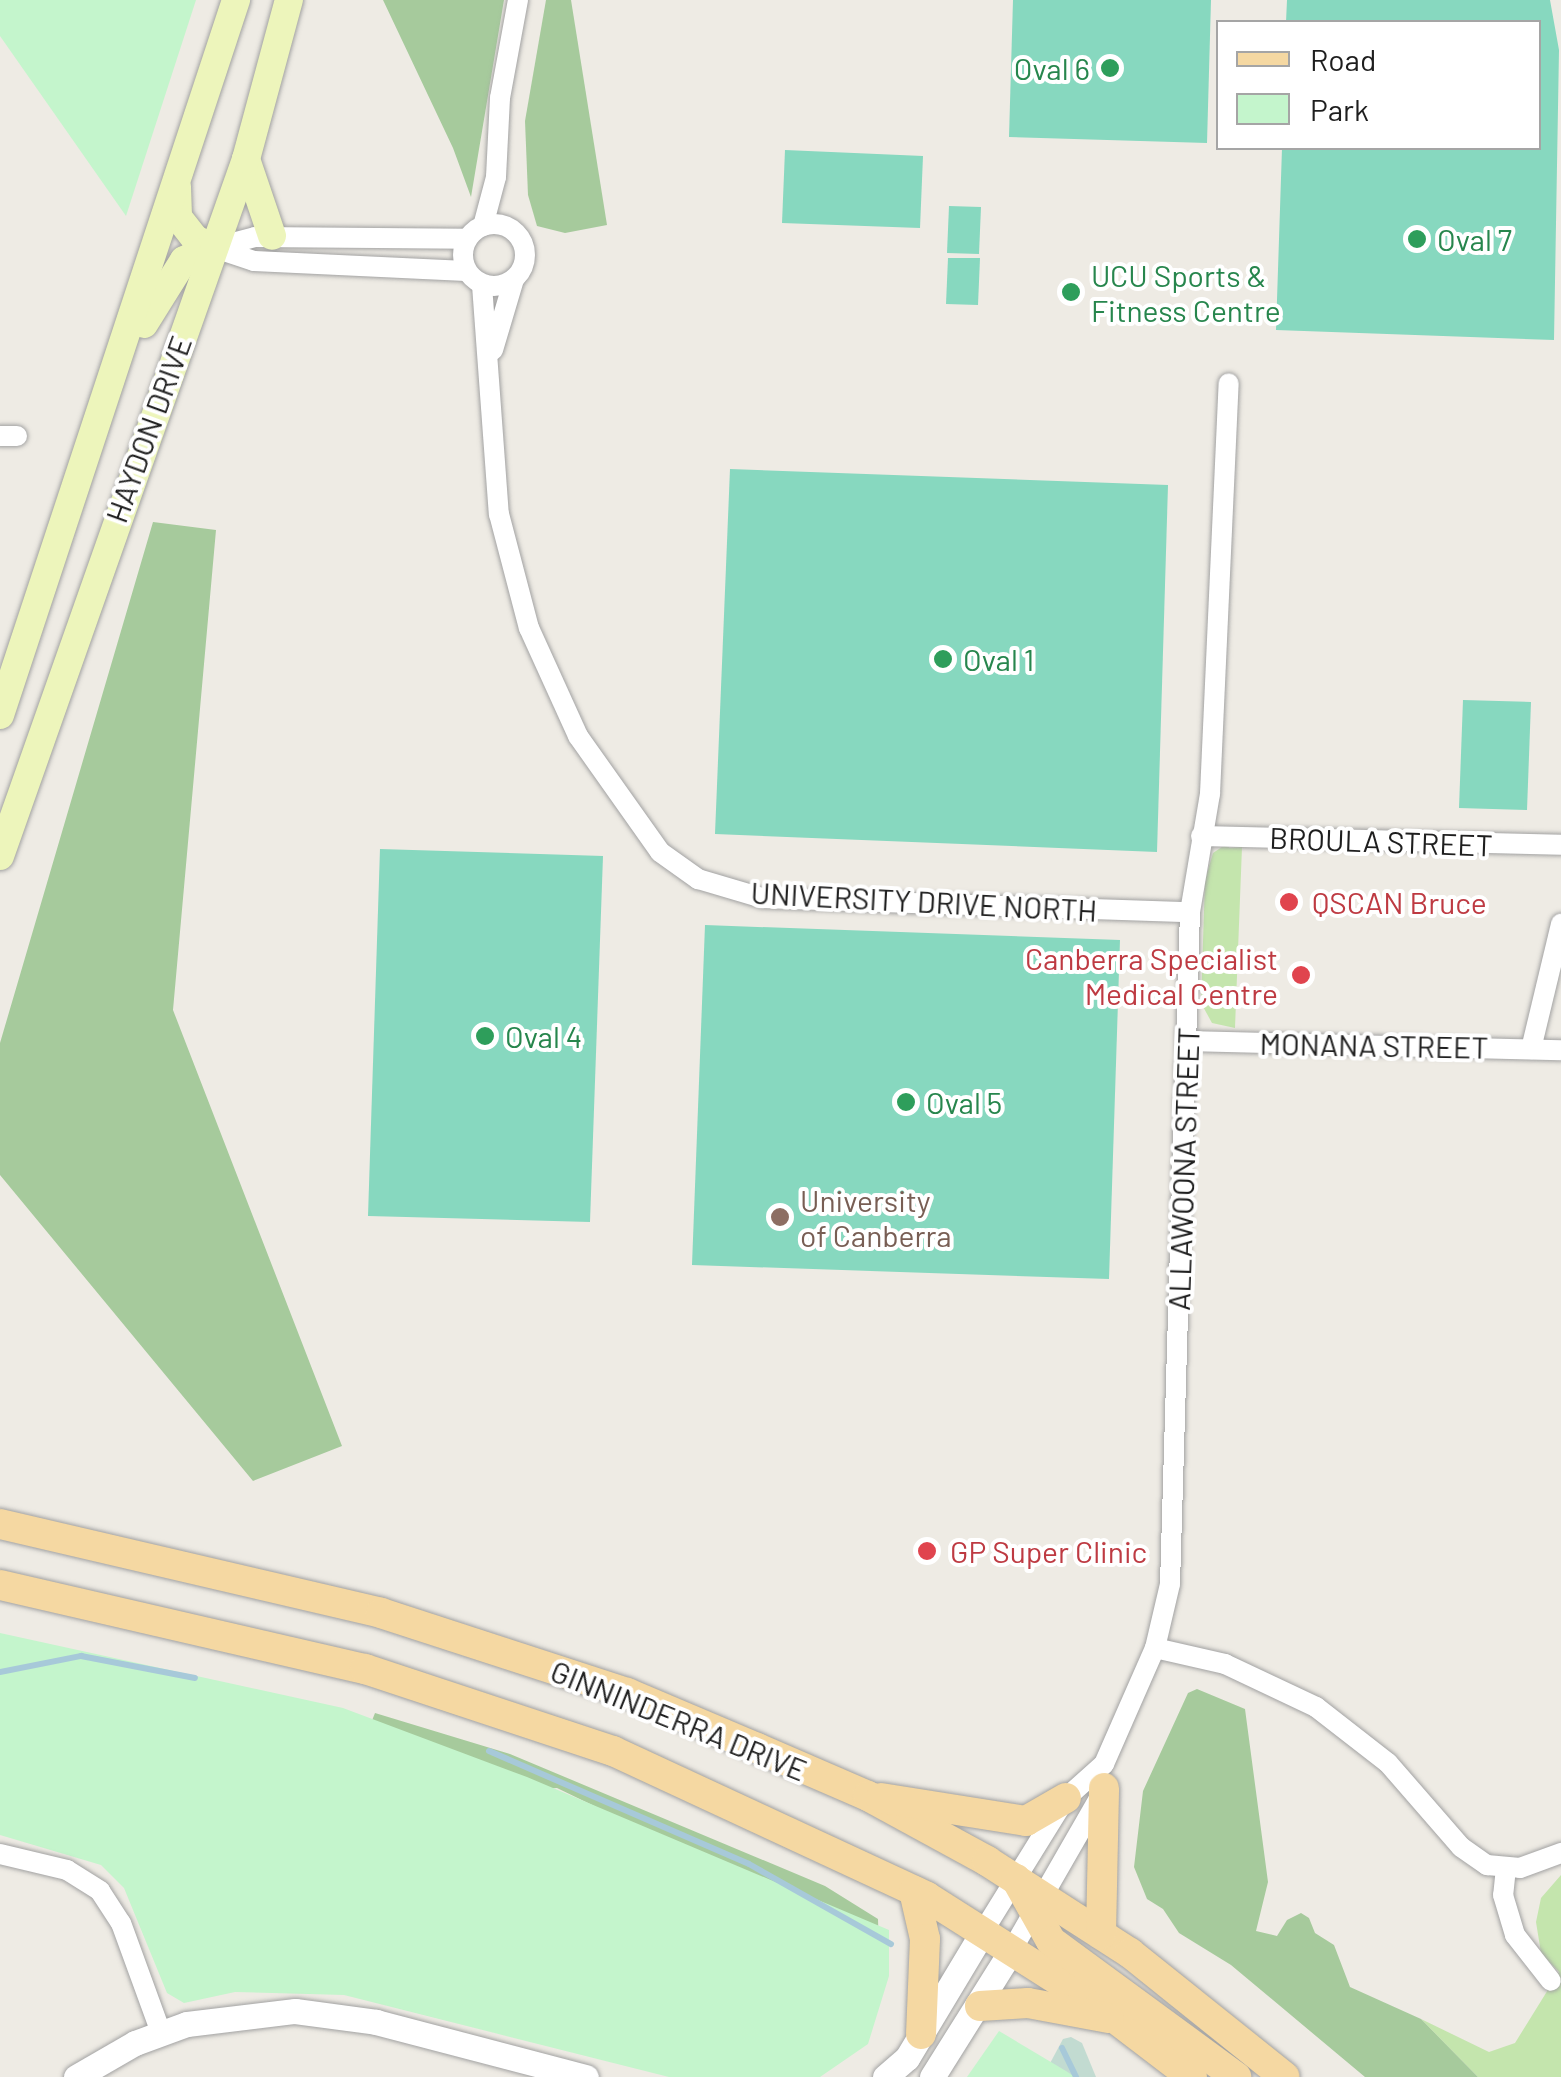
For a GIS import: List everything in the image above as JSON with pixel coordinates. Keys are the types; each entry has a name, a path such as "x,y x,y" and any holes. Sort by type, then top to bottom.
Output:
{"main road":[{"name":"HAYDON DRIVE","path":"0,715 236,0"},
{"name":"HAYDON DRIVE","path":"0,856 246,158 289,0"},
{"path":"246,158 272,236"},
{"path":"178,175 178,217 195,239 214,248"},
{"path":"100,412 128,374 158,292 184,260 214,248"},
{"name":"GINNINDERRA DRIVE","path":"0,1524 381,1613 628,1693 868,1796 1016,1879 1038,1906 1101,1934 1285,2077"},
{"name":"GINNINDERRA DRIVE","path":"0,1585 365,1669 596,1746 914,1891 1013,1948 1192,2077"},
{"path":"1101,1934 1104,1776"},
{"path":"868,1796 1026,1821 1066,1798"},
{"path":"914,1891 925,1939 921,2034"},
{"path":"1038,1906 1060,1948 1236,2077"},
{"path":"980,2006 1028,2003 1117,2020"}],"street":[{"path":"214,248 254,261 466,271 482,285 514,279 525,256 508,228 496,177 500,98 518,0"},
{"path":"466,271 475,232 496,177"},
{"path":"214,248 272,236 508,228"},
{"name":"UNIVERSITY DRIVE NORTH","path":"490,362 514,279"},
{"name":"UNIVERSITY DRIVE NORTH","path":"482,285 499,514 530,628 578,736 660,852 698,879 762,898 1190,912"},
{"name":"ALLAWOONA STREET","path":"1013,1948 1104,1776 1155,1648 1170,1584 1190,912 1210,794 1229,384"},
{"name":"BROULA STREET","path":"1202,836 1561,846"},
{"path":"1532,1050 1561,924"},
{"name":"MONANA STREET","path":"1186,1041 1561,1050"},
{"path":"1155,1648 1225,1664 1316,1707 1388,1763 1471,1856 1506,1868 1561,1853"},
{"name":"ALLAWOONA STREET","path":"984,1930 1066,1798 1104,1776"},
{"path":"0,1854 68,1870 100,1891 121,1924 161,2033"},
{"path":"1506,1868 1503,1895 1515,1935 1551,1981"},
{"path":"886,2077 921,2034 984,1930"},
{"path":"932,2077 1013,1948"},
{"path":"76,2077 161,2033 240,2013 322,2012 586,2077"}],"green space":[{"path":"0,0 196,0 126,216 0,36"},
{"path":"383,0 504,0 471,197 453,148"},
{"path":"546,0 571,0 607,225 565,233 537,226 528,195 525,121"},
{"name":"Oval 6","path":"1013,0 1211,0 1207,143 1009,137"},
{"name":"Oval 7","path":"1287,0 1550,0 1559,50 1554,340 1276,330 1282,150 1541,150 1541,20 1286,20"},
{"path":"785,150 923,156 920,228 782,223"},
{"path":"949,206 981,207 979,254 947,253"},
{"path":"948,258 980,258 978,305 946,304"},
{"name":"Oval 1","path":"730,469 1168,485 1157,852 715,834"},
{"path":"153,522 216,530 173,1010 342,1446 253,1481 0,1175 0,1043"},
{"path":"1463,700 1531,702 1527,810 1459,808"},
{"path":"1228,843 1229,848 1242,847 1235,1028 1212,1023 1201,1003 1205,880 1213,853"},
{"name":"Oval 4","path":"380,849 603,856 590,1222 368,1216"},
{"name":"Oval 5","path":"705,925 1120,940 1109,1279 692,1265"},
{"path":"0,1633 343,1708 527,1777 889,1930 889,1976 868,2044 820,2077 669,2077 344,1995 235,1992 184,2003 167,1993 124,1888 101,1865 0,1835"},
{"path":"1197,1689 1245,1709 1268,1882 1256,1931 1277,1936 1287,1920 1301,1913 1309,1918 1315,1933 1334,1945 1350,1987 1421,2019 1478,2077 1365,2077 1231,1965 1179,1933 1163,1909 1147,1899 1134,1867 1143,1791 1188,1693"},
{"path":"375,1713 510,1754 825,1886 878,1919 880,1990 648,1832 557,1788 460,1793 367,1733"},
{"path":"1561,1875 1561,2077 1478,2077 1421,2019 1489,2052 1515,2043 1559,1972 1541,1953 1536,1922 1541,1898"},
{"path":"999,2031 1066,2071 1075,2077 967,2077"},
{"path":"1071,2037 1082,2043 1096,2077 1052,2077 1048,2067 1063,2039"}],"waterway":[{"path":"0,1672 81,1656 195,1678"},
{"path":"489,1751 749,1864 891,1944"},
{"path":"1062,2048 1076,2077"}],"place":[{"name":"Oval 6","path":"1110,68"},
{"name":"Oval 7","path":"1417,239"},
{"name":"UCU Sports & Fitness Centre","path":"1071,292"},
{"name":"Oval 1","path":"943,659"},
{"name":"QSCAN Bruce","path":"1289,902"},
{"name":"Canberra Specialist Medical Centre","path":"1301,975"},
{"name":"Oval 4","path":"485,1036"},
{"name":"Oval 5","path":"906,1102"},
{"name":"University of Canberra","path":"780,1217"},
{"name":"GP Super Clinic","path":"927,1551"}]}
